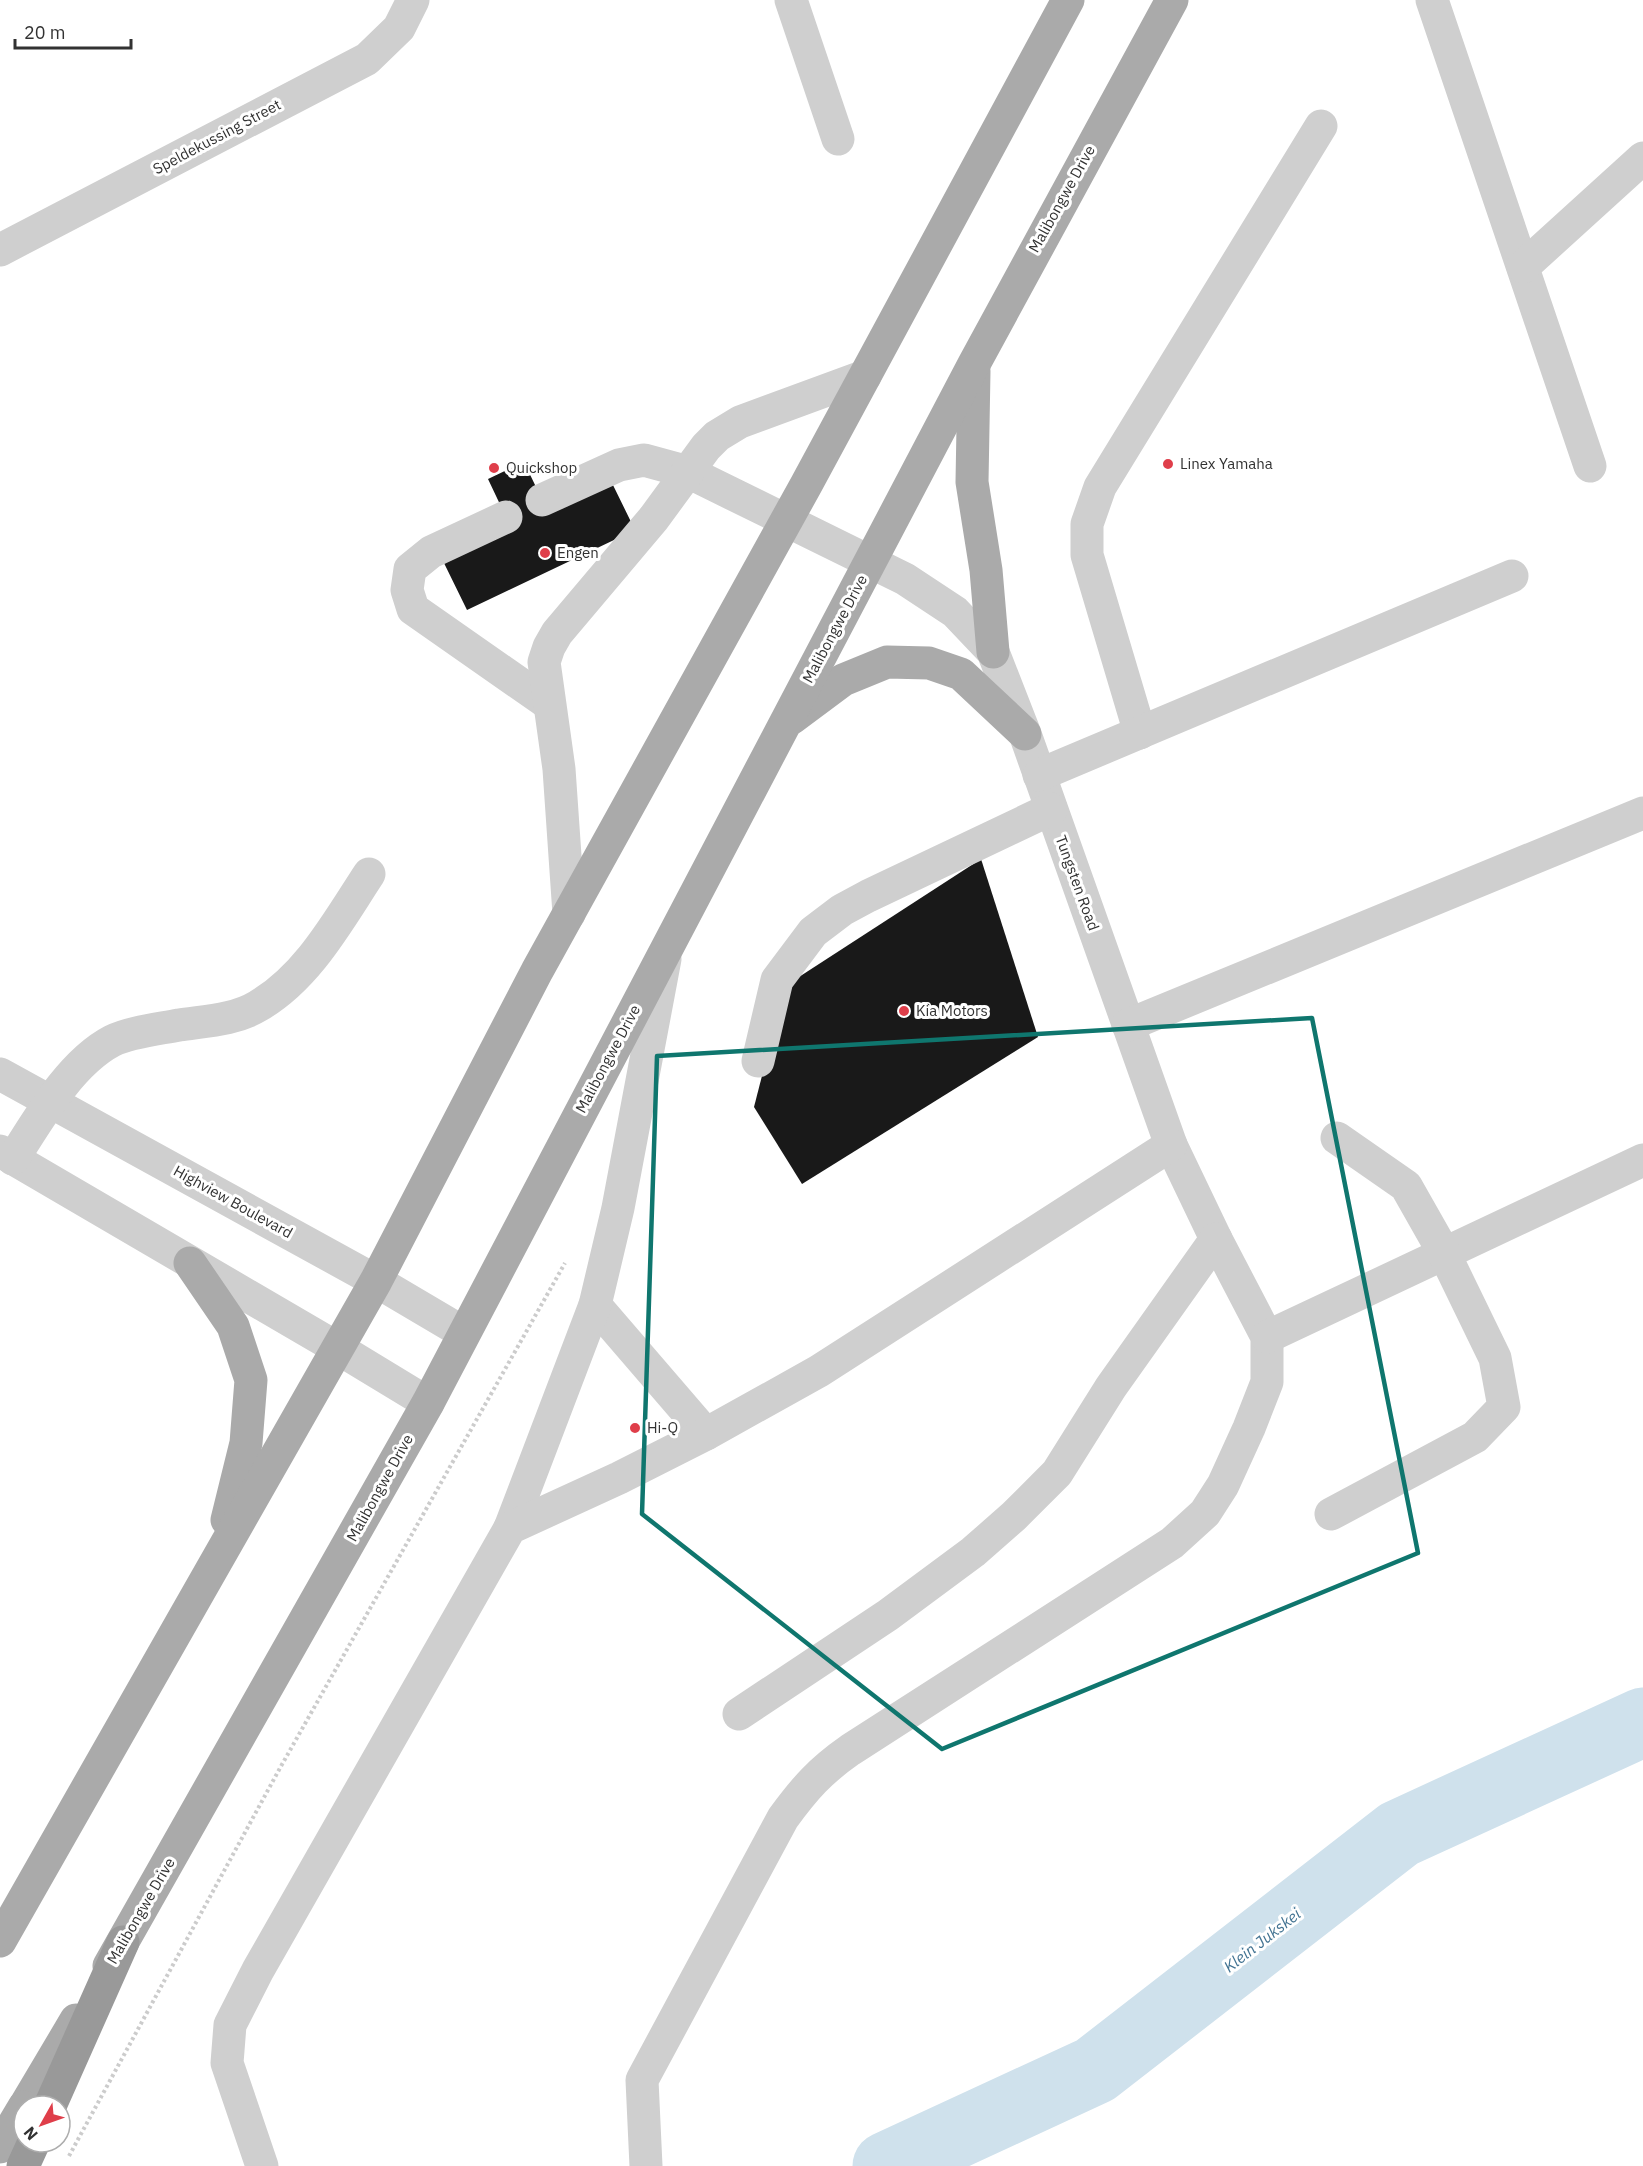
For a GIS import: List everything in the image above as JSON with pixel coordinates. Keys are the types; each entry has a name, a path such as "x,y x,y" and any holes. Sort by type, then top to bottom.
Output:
{"highway":[{"path":"55,2094 123,1942"}],"main road":[{"path":"0,1941 339,1349 532,981 787,520 1068,0"},
{"name":"Malibongwe Drive","path":"32,2094 123,1942 428,1403 974,364 1172,0"},
{"path":"974,364 972,482 986,570 993,652"},
{"path":"784,723 843,680 887,662 929,663 961,674 1024,734"},
{"path":"190,1263 233,1326 250,1380 246,1443 218,1557"},
{"name":"Malibongwe Drive","path":"0,2147 12,2127"}],"street":[{"name":"Speldekussing Street","path":"0,250 367,59 399,28 413,0"},
{"path":"791,0 838,139"},
{"path":"1432,0 1590,466"},
{"path":"1140,733 1087,555 1087,525 1100,487 1321,126"},
{"path":"1523,267 1643,158"},
{"path":"569,914 558,769 544,662 549,647 557,633 654,518 717,436 740,422 865,376"},
{"name":"Tungsten Road","path":"542,500 619,465 644,460 688,472 905,579 955,612 993,652 1171,1145 1267,1337"},
{"path":"506,517 431,552 410,569 407,590 413,609 549,704"},
{"path":"1039,776 1512,576"},
{"path":"758,1061 777,980 813,932 842,910 868,896 1051,809"},
{"path":"1128,1025 1643,813"},
{"path":"369,874 322,945 283,990 256,1008 222,1019 181,1025 113,1040 88,1057 49,1101 7,1155 428,1403"},
{"path":"262,2166 227,2063 230,2025 258,1970 510,1528 595,1305 618,1208 668,945"},
{"name":"Highview Boulevard","path":"0,1074 376,1281 464,1333"},
{"path":"1331,1514 1475,1437 1504,1407 1495,1358 1444,1253 1406,1186 1337,1138"},
{"path":"510,1528 619,1478 706,1434 819,1371 1171,1145"},
{"path":"646,2166 642,2080 783,1818 806,1787 828,1766 850,1750 1172,1543 1204,1513 1227,1476 1267,1382 1267,1337 1643,1160"},
{"path":"739,1714 888,1615 973,1552 1014,1516 1057,1473 1111,1387 1216,1239"},
{"path":"595,1305 706,1434"}],"path":[{"path":"64,2166 280,1768 569,1257"}],"highlighted area":[{"path":"1312,1018 1418,1553 942,1749 642,1514 657,1056"}],"building":[{"path":"524,462 548,512 611,481 635,530 467,610 443,561 506,517 488,479"},
{"name":"Kia Motors","path":"981,859 1038,1037 802,1184 754,1107 785,986"}],"waterway":[{"name":"Klein Jukskei","path":"887,2166 1095,2070 1399,1834 1643,1722"}],"place":[{"name":"Linex Yamaha","path":"1168,464"},
{"name":"Quickshop","path":"494,468"},
{"name":"Engen","path":"545,553"},
{"name":"Kia Motors","path":"904,1011"},
{"name":"Hi-Q","path":"635,1428"}]}
